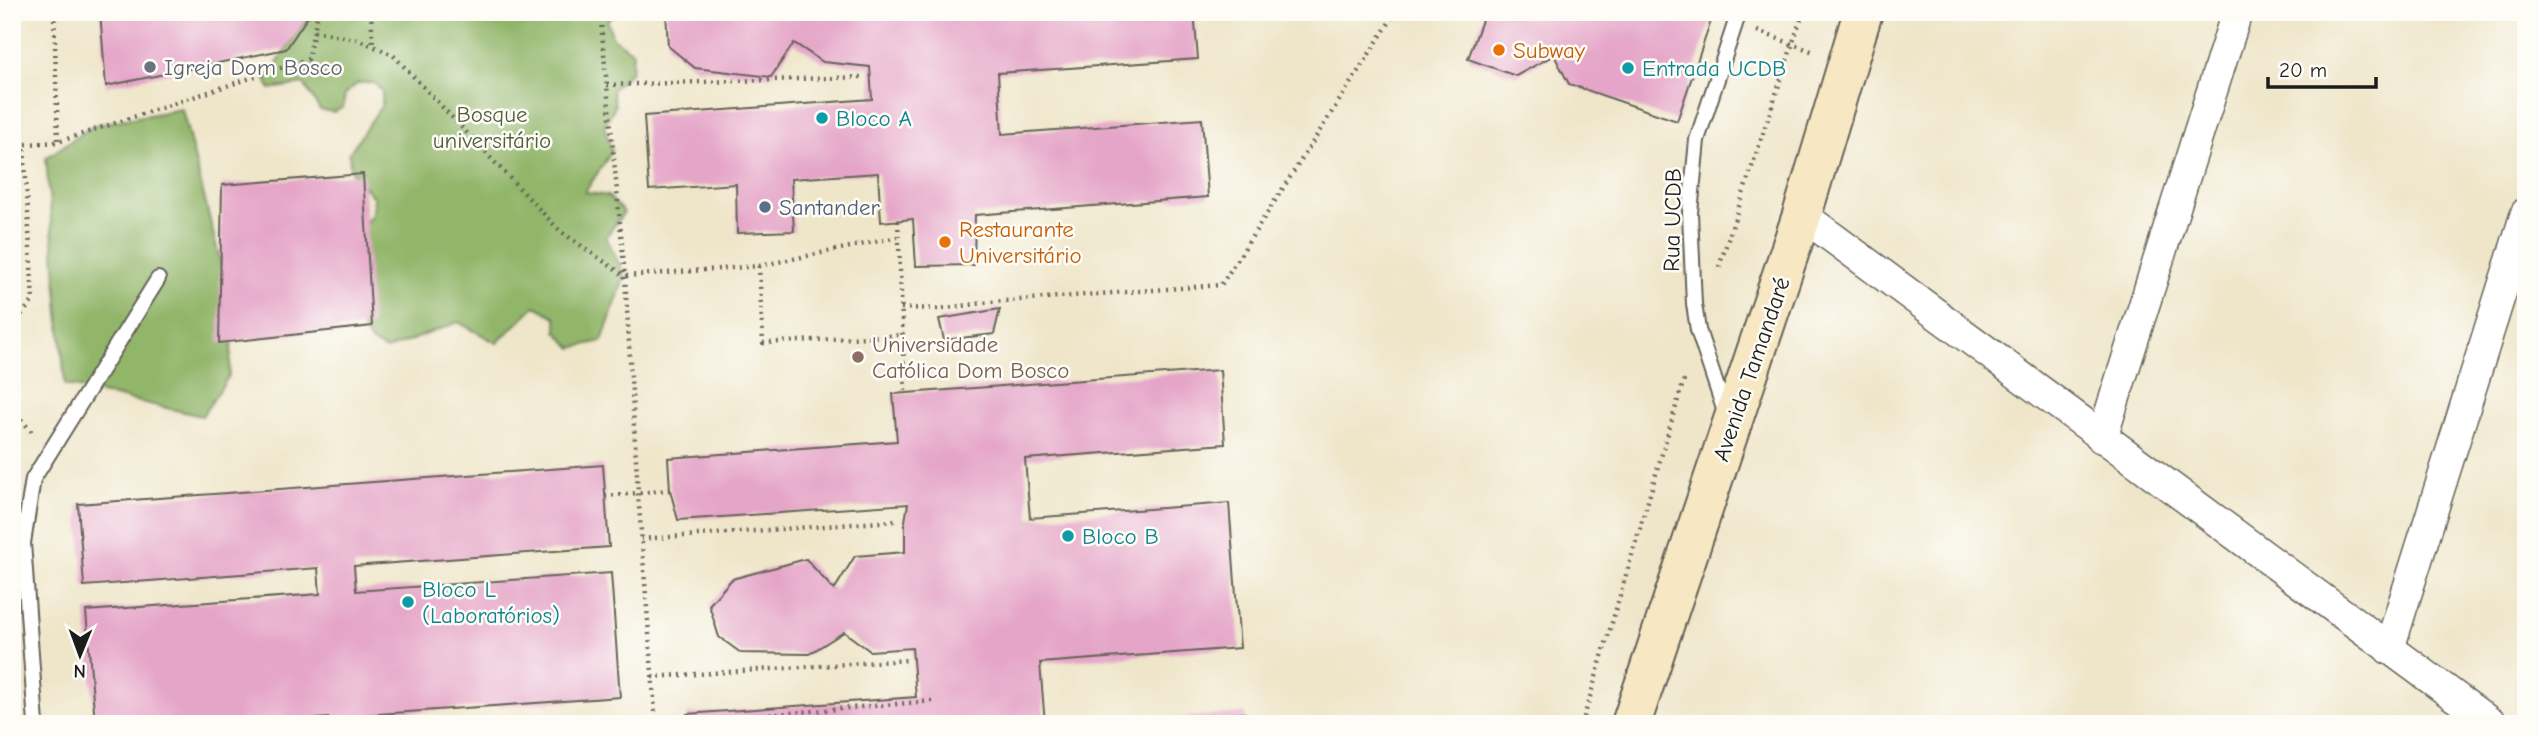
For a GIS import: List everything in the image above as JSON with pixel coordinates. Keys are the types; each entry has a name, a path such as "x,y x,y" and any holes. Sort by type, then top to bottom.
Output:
{"main road":[{"name":"Avenida Tamandaré","path":"1631,724 1802,215 1863,12"}],"street":[{"path":"2102,438 2237,12"},
{"path":"2389,649 2526,214"},
{"path":"1802,215 2492,724"}],"lane":[{"name":"Rua UCDB","path":"1731,429 1699,330 1694,304 1690,213 1697,140 1737,18"},
{"path":"36,724 23,543 33,479 158,279"}],"path":[{"path":"54,12 58,142"},
{"path":"12,145 58,142 308,59 318,12"},
{"path":"372,12 373,46"},
{"path":"600,12 625,276 638,493 657,724 933,701"},
{"path":"901,308 939,309 991,302 1221,285 1396,12"},
{"path":"1737,18 1847,65"},
{"path":"314,31 357,39 393,55 560,231 625,276 759,266 898,237"},
{"path":"607,85 862,77"},
{"path":"12,325 33,301 24,145"},
{"path":"898,221 905,393"},
{"path":"759,266 763,342 902,335"},
{"path":"605,496 670,490"},
{"path":"642,539 895,521"},
{"path":"652,677 908,660"}],"green space":[{"name":"Bosque universitário","path":"320,12 615,12 607,21 613,38 633,52 631,71 612,90 615,106 604,126 612,151 585,192 608,196 624,212 606,237 625,276 602,341 572,348 556,331 556,317 535,306 497,343 458,322 386,350 371,342 359,321 360,230 372,214 374,198 351,171 349,153 382,105 382,91 374,83 358,83 345,94 343,107 334,112 320,110 304,84 270,89 266,79 304,23"},
{"path":"182,109 234,316 229,376 202,416 65,385 46,158 94,125"}],"building":[{"name":"Igreja Dom Bosco","path":"100,12 311,12 286,49 106,86"},
{"name":"Bloco A","path":"666,12 1194,12 1198,59 998,73 1002,134 1202,119 1208,197 975,215 974,265 916,266 913,219 881,222 878,173 791,179 794,231 737,233 736,184 649,190 644,116 872,99 870,67 823,62 794,43 771,77 695,68 668,46"},
{"name":"Entrada UCDB","path":"1485,12 1714,12 1677,121 1569,84 1554,55 1516,76 1468,59"},
{"path":"363,174 372,326 219,343 222,185"},
{"path":"1000,309 994,334 944,340 939,319"},
{"name":"Bloco B","path":"1220,370 1225,444 1025,459 1030,518 1229,503 1240,648 1040,663 1045,724 688,724 687,714 916,697 912,648 870,651 844,632 809,654 741,653 719,637 709,605 732,579 806,559 834,590 855,556 905,552 908,504 678,520 670,490 668,458 897,441 893,394"},
{"name":"Bloco L (Laboratórios)","path":"603,465 609,547 354,566 356,591 611,573 620,697 365,715 366,724 329,724 329,718 245,724 95,724 86,611 320,594 318,568 84,586 78,504"},
{"path":"1245,713 1246,724 1126,724 1126,722"}],"place":[{"name":"Subway","path":"1499,50"},
{"name":"Igreja Dom Bosco","path":"150,67"},
{"name":"Entrada UCDB","path":"1628,68"},
{"name":"Bloco A","path":"822,118"},
{"name":"Santander","path":"765,207"},
{"name":"Restaurante Universitário","path":"945,242"},
{"name":"Universidade Católica Dom Bosco","path":"858,357"},
{"name":"Bloco B","path":"1068,536"},
{"name":"Bloco L (Laboratórios)","path":"408,602"}]}
